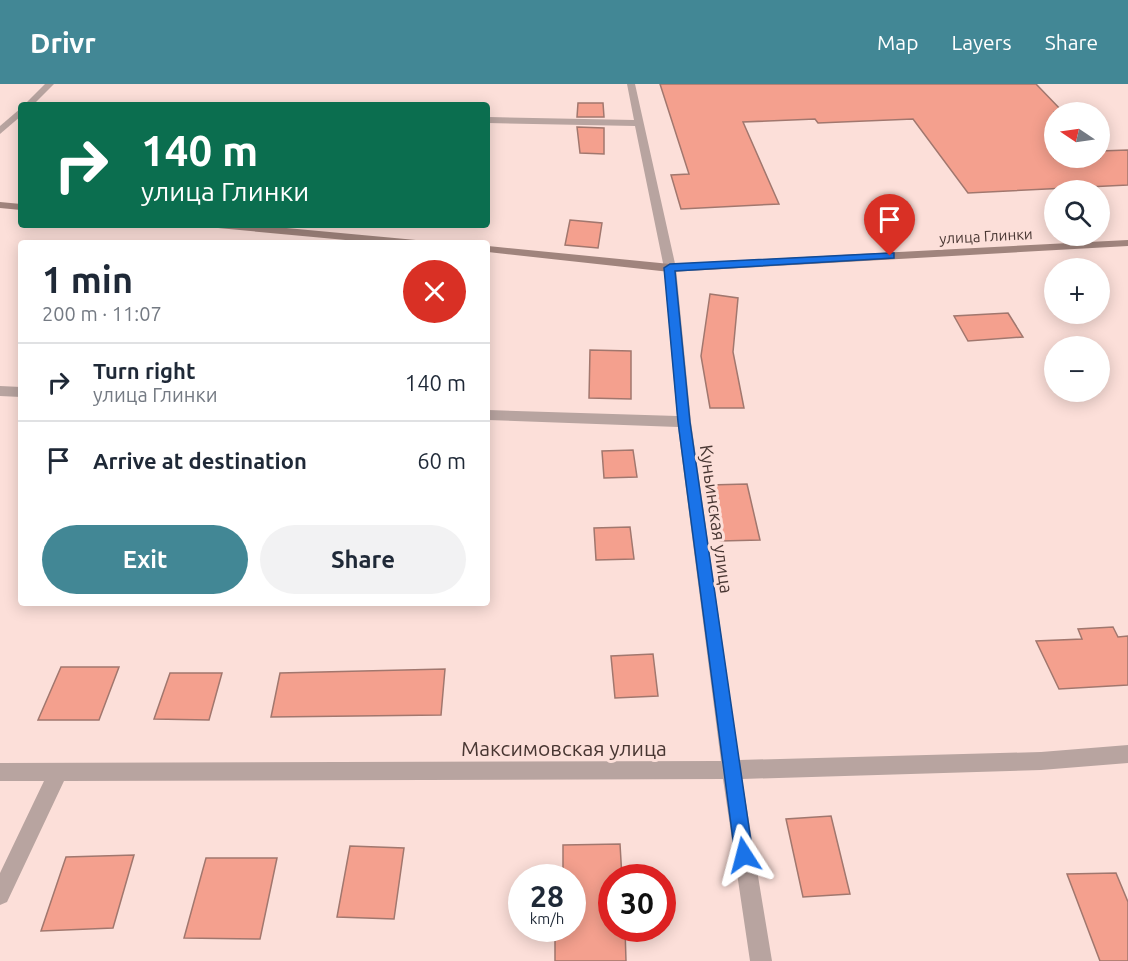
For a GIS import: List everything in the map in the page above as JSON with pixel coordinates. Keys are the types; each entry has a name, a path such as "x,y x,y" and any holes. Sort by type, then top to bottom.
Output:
{"street":[{"path":"31,102 50,84"},
{"name":"Куньинская улица","path":"631,84 670,268 684,422 731,770 761,961"},
{"path":"0,131 18,114"},
{"path":"490,120 639,123"},
{"path":"0,205 18,207"},
{"path":"251,228 383,240"},
{"name":"улица Глинки","path":"490,249 670,268 1128,243"},
{"path":"0,391 18,392"},
{"path":"490,415 684,422"},
{"name":"Максимовская улица","path":"0,772 731,770 1041,761 1128,754"},
{"path":"0,895 59,771"}],"building":[{"path":"660,84 1036,84 1053,102 1044,102 1044,168 1110,168 1110,151 1128,150 1128,185 1110,186 1110,180 1044,180 1044,189 968,193 913,119 818,123 815,119 743,122 779,204 681,209 671,175 689,174"},
{"path":"578,103 603,103 604,117 577,117"},
{"path":"577,127 604,128 604,154 580,153"},
{"path":"570,220 602,223 598,248 565,245"},
{"path":"710,294 738,298 733,352 744,408 710,408 701,356"},
{"path":"1008,313 1023,337 968,341 954,316"},
{"path":"590,350 631,351 631,399 589,398"},
{"path":"633,450 637,477 604,478 602,451"},
{"path":"747,484 760,540 720,541 709,485"},
{"path":"630,527 634,559 596,560 594,528"},
{"path":"1113,627 1118,637 1128,636 1128,685 1059,689 1036,641 1082,639 1078,629"},
{"path":"653,654 658,696 615,698 611,656"},
{"path":"61,667 119,667 99,720 38,720"},
{"path":"445,669 441,715 271,717 280,673"},
{"path":"170,673 222,673 209,720 154,719"},
{"path":"831,816 850,894 803,897 786,819"},
{"path":"620,844 621,864 598,864 598,942 625,942 626,961 555,961 555,942 586,942 586,864 563,864 563,845"},
{"path":"350,846 404,848 394,919 337,917"},
{"path":"134,855 113,928 41,931 66,857"},
{"path":"206,858 277,858 260,939 184,938"},
{"path":"1116,873 1128,902 1128,961 1100,961 1067,874"}],"route":[{"path":"744,855 684,422 670,268 890,256"}]}
